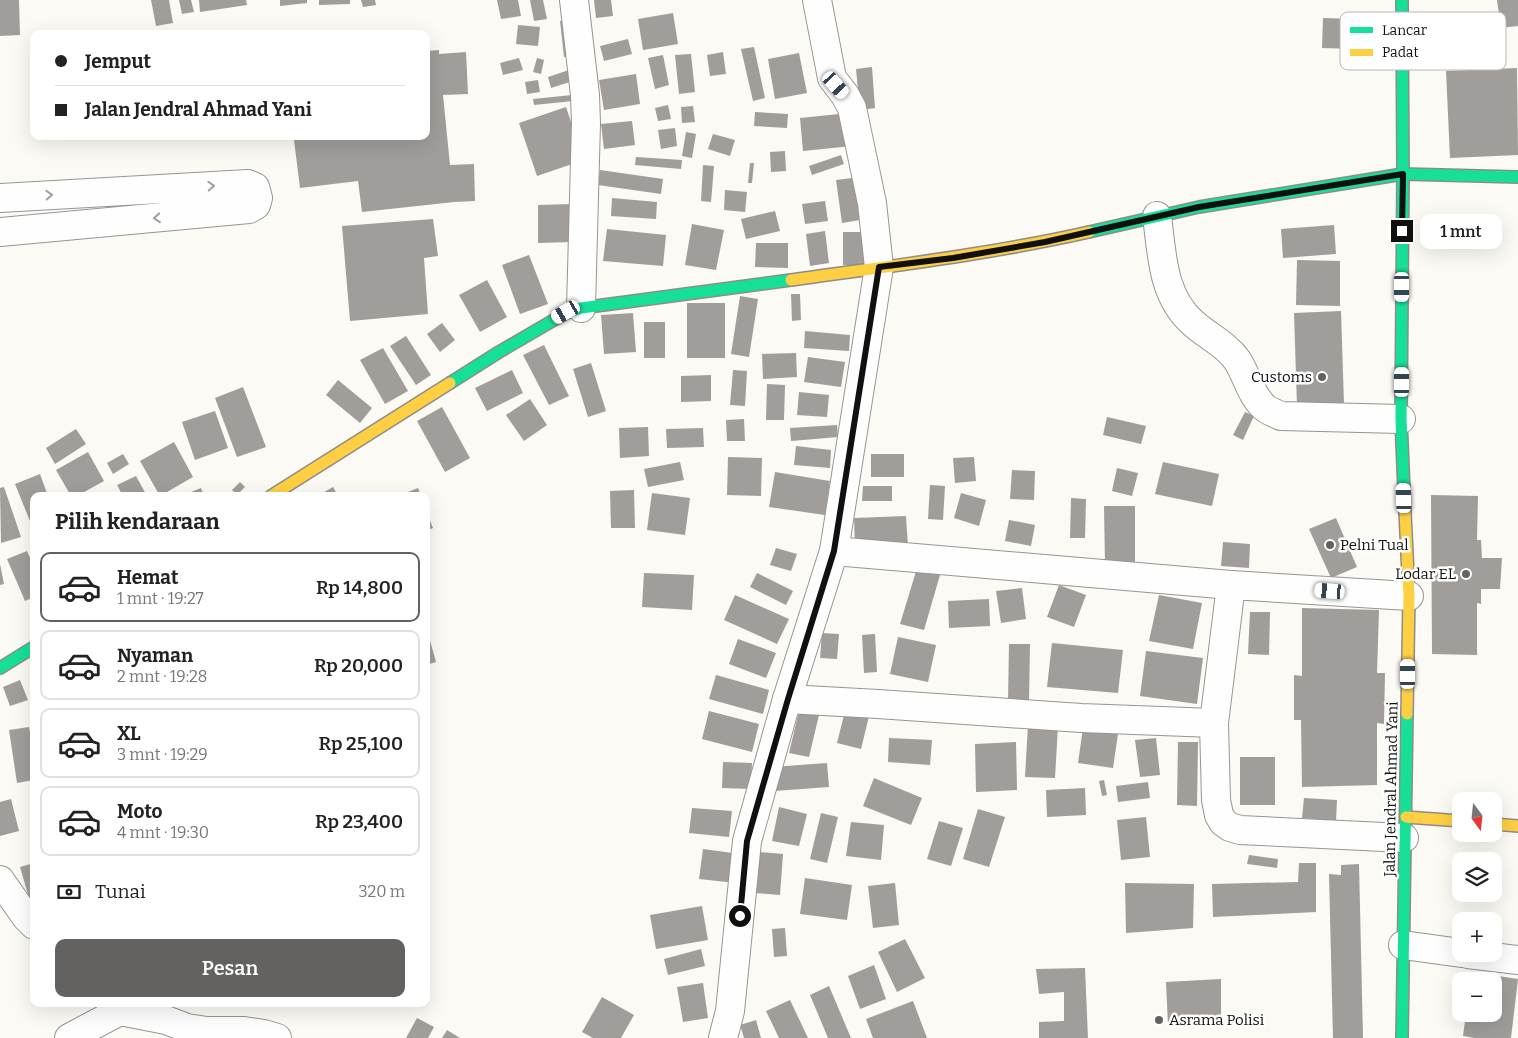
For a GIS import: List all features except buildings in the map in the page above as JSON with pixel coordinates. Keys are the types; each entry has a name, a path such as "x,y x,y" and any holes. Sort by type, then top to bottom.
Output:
{"street":[{"path":"574,0 585,95 586,123 581,308"},
{"path":"724,1038 730,1011 747,841 788,699 834,551 879,267 872,203 852,108 832,78 817,0"},
{"name":"Jalan Jendral Ahmad Yani","path":"1402,70 1401,419 1409,596 1402,1038"},
{"path":"277,492 499,352 566,312 581,308 953,258 1045,242 1199,207 1403,174 1518,177"},
{"path":"0,198 248,184 255,187 258,198 256,205 249,209 0,232"},
{"path":"1157,216 1164,271 1171,294 1180,310 1193,323 1228,350 1237,360 1252,392 1264,407 1280,416 1401,419"},
{"path":"834,551 1231,585 1409,596"},
{"path":"1231,585 1214,722 1216,800 1219,815 1223,822 1230,827 1240,830 1405,827 1452,822"},
{"path":"0,668 30,649"},
{"path":"788,699 1081,718 1214,722"},
{"path":"1502,825 1518,826"},
{"path":"0,880 30,921"},
{"path":"1403,945 1452,952"},
{"path":"1502,958 1518,960"},
{"path":"69,1038 116,1008 166,1020 187,1028 207,1031 244,1031 276,1038"}],"traffic: fast":[{"path":"1402,0 1402,12"},
{"path":"1402,70 1401,419 1404,491"},
{"path":"1089,232 1199,207 1403,174 1518,177"},
{"path":"450,383 566,313 581,308 791,280"},
{"path":"0,668 30,649"},
{"path":"1402,1038 1407,714"}],"traffic: slow":[{"path":"791,280 978,253 1089,232"},
{"path":"277,492 450,383"},
{"path":"1404,491 1409,596 1407,714"},
{"path":"1406,817 1452,820"},
{"path":"1502,825 1518,826"}],"place":[{"name":"Customs","path":"1322,377"},
{"name":"Pelni Tual","path":"1330,545"},
{"name":"Lodar EL","path":"1466,574"},
{"name":"Asrama Polisi","path":"1159,1020"}],"route":[{"path":"740,916 747,841 788,699 834,551 879,267 953,258 1045,242 1199,207 1403,174 1402,231"}]}
